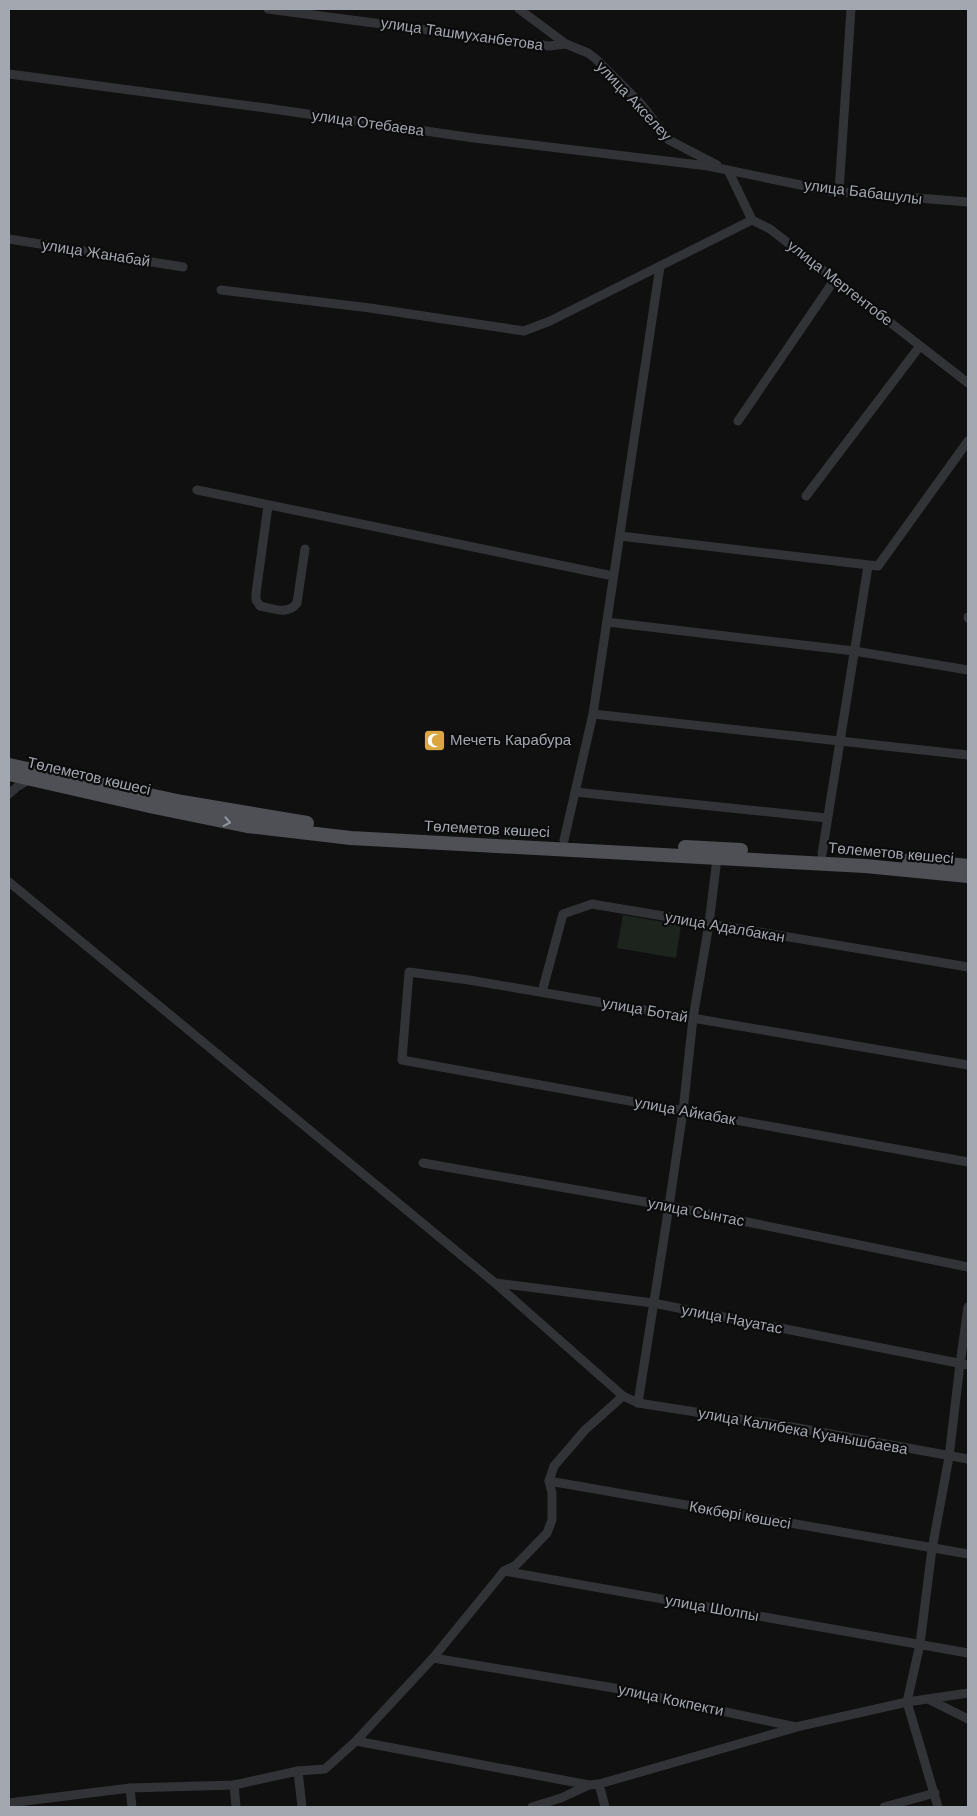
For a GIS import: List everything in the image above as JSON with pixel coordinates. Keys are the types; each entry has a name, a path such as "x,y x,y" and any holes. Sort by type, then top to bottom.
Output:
{"main road":[{"name":"Төлеметов көшесі","path":"9,765 182,802 289,820 351,828 564,840 779,856 968,876"},
{"name":"Төлеметов көшесі","path":"9,774 247,826 351,838 717,858 822,854 968,866"}],"street":[{"name":"улица Ташмуханбетова","path":"268,9 549,46 566,44"},
{"name":"улица Акселеу","path":"519,9 566,44 588,53 596,59 641,104 669,140 728,170"},
{"path":"839,192 851,9"},
{"name":"улица Отебаева","path":"9,74 474,138 649,158 728,170"},
{"path":"221,290 370,308 524,331 550,321 752,220 728,170"},
{"name":"улица Бабашулы","path":"728,170 839,192 968,202"},
{"name":"улица Мергентобе","path":"752,220 770,228 968,383"},
{"name":"улица Жанабай","path":"9,239 183,267"},
{"path":"564,840 593,714 660,266"},
{"path":"738,421 835,279"},
{"path":"806,496 920,346"},
{"path":"620,536 878,566 968,441"},
{"path":"196,490 613,576"},
{"path":"268,506 256,593 256,600 260,606 285,611 293,608 297,603 305,550"},
{"path":"822,854 868,566"},
{"path":"607,622 854,651 968,670"},
{"path":"593,714 968,755"},
{"path":"9,794 30,779"},
{"path":"575,792 827,818"},
{"path":"638,1403 670,1206 683,1111 692,1018 709,924 717,858"},
{"name":"улица Калибека Куанышбаева","path":"9,882 495,1283 623,1396 638,1403 798,1428 968,1460"},
{"name":"улица Адалбакан","path":"542,992 563,914 592,904 968,968"},
{"name":"улица Ботай","path":"402,1060 409,972 542,992 968,1065"},
{"name":"улица Айкабак","path":"402,1060 968,1162"},
{"name":"улица Сынтас","path":"423,1163 670,1206 968,1267"},
{"name":"улица Науатас","path":"495,1283 653,1303 964,1364"},
{"path":"938,1807 907,1702 920,1644 932,1549 950,1457 964,1364 968,1307"},
{"path":"9,1803 130,1788 234,1785 298,1771 325,1769 356,1741 433,1658 504,1571 516,1565 547,1533 552,1520 552,1493 548,1481 554,1466 585,1430 623,1396"},
{"name":"Көкбөрі көшесі","path":"548,1481 968,1554"},
{"name":"улица Шолпы","path":"504,1571 968,1653"},
{"name":"улица Кокпекти","path":"433,1658 614,1688 796,1727 907,1702 968,1693"},
{"path":"930,1700 968,1719"},
{"path":"532,1807 594,1785 796,1727"},
{"path":"356,1741 594,1785"},
{"path":"298,1771 302,1807"},
{"path":"234,1785 236,1807"},
{"path":"594,1785 605,1807"},
{"path":"130,1788 132,1807"},
{"path":"884,1807 935,1793"}],"shaded area":[{"path":"623,915 681,925 676,958 617,948"}],"place":[{"name":"Мечеть Карабура","path":"434,740"}]}
